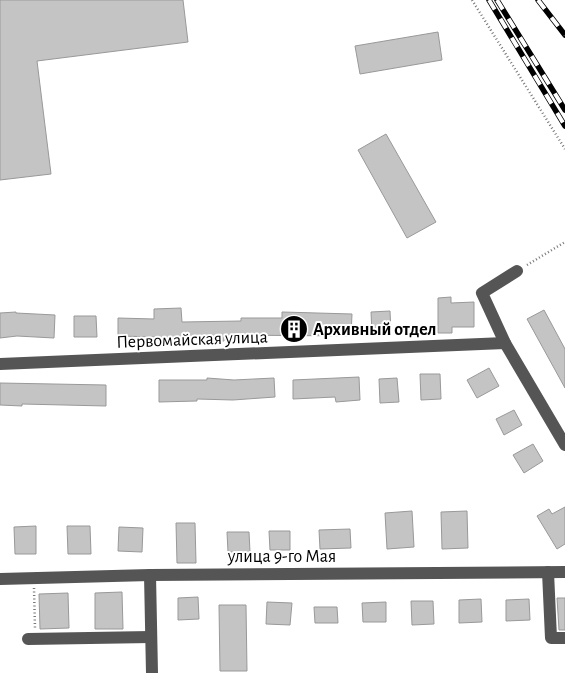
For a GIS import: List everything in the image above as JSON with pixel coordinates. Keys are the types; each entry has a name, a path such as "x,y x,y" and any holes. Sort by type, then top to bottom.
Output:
{"street":[{"path":"517,271 482,294 505,343 565,445"},
{"name":"Первомайская улица","path":"0,364 505,343"},
{"path":"548,572 550,638 565,638"},
{"name":"улица 9-го Мая","path":"0,579 150,575 565,572"},
{"path":"150,575 152,673"},
{"path":"32,639 151,637"}],"path":[{"path":"472,0 565,149"},
{"path":"517,271 565,242"},
{"path":"32,639 34,577"}],"building":[{"path":"0,0 183,0 188,42 37,61 51,174 0,180"},
{"path":"438,32 442,60 360,74 355,46"},
{"path":"386,134 436,222 407,238 358,150"},
{"path":"451,297 451,303 474,302 474,327 452,327 452,333 438,333 438,298"},
{"path":"181,308 182,322 241,321 241,318 282,318 282,312 352,314 351,336 224,335 224,341 199,341 199,337 155,339 155,337 118,336 118,318 154,319 154,309"},
{"path":"544,310 565,349 565,388 527,319"},
{"path":"390,311 391,333 372,334 371,312"},
{"path":"16,312 55,315 54,338 17,336 0,338 0,313"},
{"path":"74,316 96,316 97,337 74,337"},
{"path":"489,368 499,386 477,398 467,380"},
{"path":"420,374 440,374 441,399 421,400"},
{"path":"359,377 360,400 336,402 335,397 293,399 293,380"},
{"path":"207,378 234,380 274,378 275,397 159,402 159,380 207,380"},
{"path":"397,378 399,402 380,403 379,379"},
{"path":"0,383 106,385 106,406 0,405"},
{"path":"514,410 522,425 504,435 496,419"},
{"path":"533,444 543,461 524,473 513,455"},
{"path":"565,507 565,544 557,549 537,516 549,509 552,514"},
{"path":"412,511 414,547 387,549 385,513"},
{"path":"467,511 468,548 442,549 441,512"},
{"path":"176,523 195,523 196,563 177,563"},
{"path":"36,526 36,554 15,554 14,527"},
{"path":"67,526 90,526 91,554 68,554"},
{"path":"119,527 143,528 142,552 118,551"},
{"path":"350,529 351,548 320,549 319,530"},
{"path":"269,531 290,531 290,550 270,550"},
{"path":"227,532 249,532 250,552 228,552"},
{"path":"122,592 123,629 95,629 95,593"},
{"path":"68,593 69,628 40,629 39,594"},
{"path":"198,597 199,619 178,620 178,598"},
{"path":"557,598 565,598 565,630 559,630"},
{"path":"481,599 482,622 459,623 459,600"},
{"path":"529,599 530,620 506,621 506,600"},
{"path":"411,601 433,601 434,624 412,625"},
{"path":"267,602 292,603 290,625 266,624"},
{"path":"386,602 386,622 363,622 362,603"},
{"path":"219,605 246,605 247,671 220,671"},
{"path":"314,607 337,607 338,623 315,623"}],"railway":[{"path":"489,0 565,126"},
{"path":"497,0 565,110"},
{"path":"538,0 565,35"}],"place":[{"name":"Архивный отдел","path":"294,329"}]}
